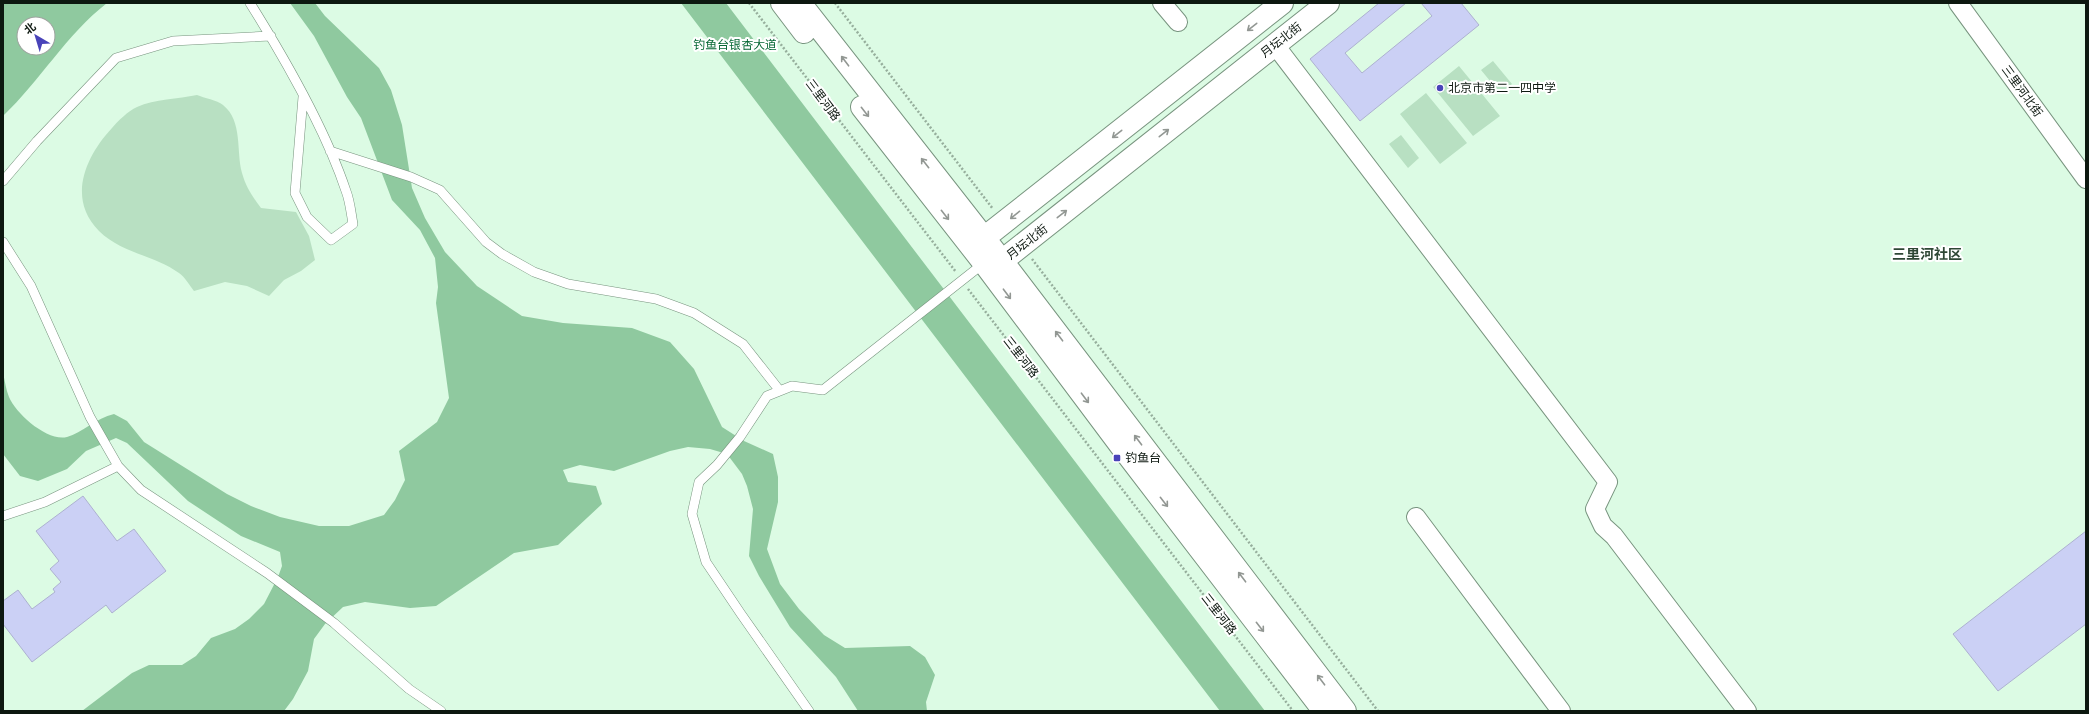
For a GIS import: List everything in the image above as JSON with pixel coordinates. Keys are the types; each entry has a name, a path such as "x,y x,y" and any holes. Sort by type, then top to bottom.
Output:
{"main road":[{"name":"三里河路","path":"782,3 993,262 1345,711"},
{"name":"三里河路","path":"800,3 984,238 993,262 1129,456 1324,711"},
{"path":"984,238 1282,3"},
{"name":"月坛北街","path":"993,262 1022,246 1328,3"}],"street":[{"path":"1162,3 1178,22"},
{"name":"三里河北街","path":"1958,3 2086,179"},
{"path":"1275,45 1608,482 1595,509 1603,526 1614,536 1747,711"},
{"path":"1416,516 1561,711"}],"lane":[{"path":"250,3 271,36 303,97 330,151 347,192 353,224 331,240 307,217 295,193 303,97"},
{"path":"3,181 37,141 116,58 173,41 271,36"},
{"path":"330,151 411,177 440,190 486,242 502,254 534,272 568,284 656,299 694,313 742,344 780,391"},
{"path":"3,242 31,286 90,417 106,448 118,466 141,490 267,573 334,623 409,689 441,711"},
{"path":"809,711 706,562 692,514 699,482 717,465 740,437 768,396 792,386 823,390 962,280 993,262"},
{"path":"3,516 45,502 118,466"}],"path":[{"name":"三里河路","path":"748,3 1293,711"},
{"path":"835,3 1004,223"},
{"path":"1022,246 1378,711"}],"shaded area":[{"path":"3,3 107,3 79,29 56,56 56,16 16,16 16,56 56,56 3,116"},
{"path":"290,3 315,3 325,16 379,68 391,90 402,125 412,188 425,218 445,252 477,286 522,316 563,323 632,328 670,342 694,369 722,427 744,441 773,454 778,477 778,502 767,549 780,584 799,609 824,635 845,648 910,646 925,657 935,675 926,702 927,711 858,711 836,677 790,627 759,576 749,556 753,509 742,474 727,454 710,449 688,447 670,451 614,471 580,465 563,470 568,482 596,486 602,504 558,545 514,553 436,606 410,608 365,602 343,607 325,624 314,639 308,671 293,699 284,711 82,711 132,673 149,665 182,665 196,656 211,638 235,629 249,619 264,604 278,577 282,566 280,552 241,536 188,501 127,443 116,438 86,451 67,469 38,481 20,476 3,454 3,373 8,394 13,404 25,418 42,431 59,437 67,437 107,416 114,414 127,421 144,442 227,494 251,506 280,517 319,526 349,526 384,515 395,500 405,480 399,451 437,422 449,398 436,303 438,287 435,258 420,230 392,200 361,118 347,97 314,36"},
{"name":"钓鱼台银杏大道","path":"681,3 726,3 1265,711 1220,711"},
{"path":"1493,61 1512,84 1500,93 1481,70"},
{"path":"1459,66 1500,116 1473,136 1433,87"},
{"path":"1426,93 1467,143 1440,164 1400,114"},
{"path":"197,95 220,103 234,119 238,137 242,173 250,191 261,208 296,212 309,236 315,260 301,271 284,280 269,296 247,286 225,282 194,291 181,275 159,262 117,244 99,231 89,219 84,205 82,192 83,178 94,152 102,139 114,125 134,109 144,104"},
{"path":"1401,135 1419,158 1408,168 1389,144"}],"building":[{"path":"1379,3 1406,3 1345,53 1362,73 1432,16 1421,3 1461,3 1479,25 1360,121 1310,59"},
{"path":"83,496 117,541 134,529 166,571 112,613 106,605 32,662 3,624 3,601 18,590 32,609 55,592 53,589 61,582 50,569 59,561 36,531"},
{"path":"2086,531 2086,624 1998,691 1953,634"}],"place":[{"name":"北京市第二一四中学","path":"1440,88"},
{"name":"钓鱼台","path":"1117,458"}],"district":[{"name":"三里河社区","path":"1927,254"}]}
